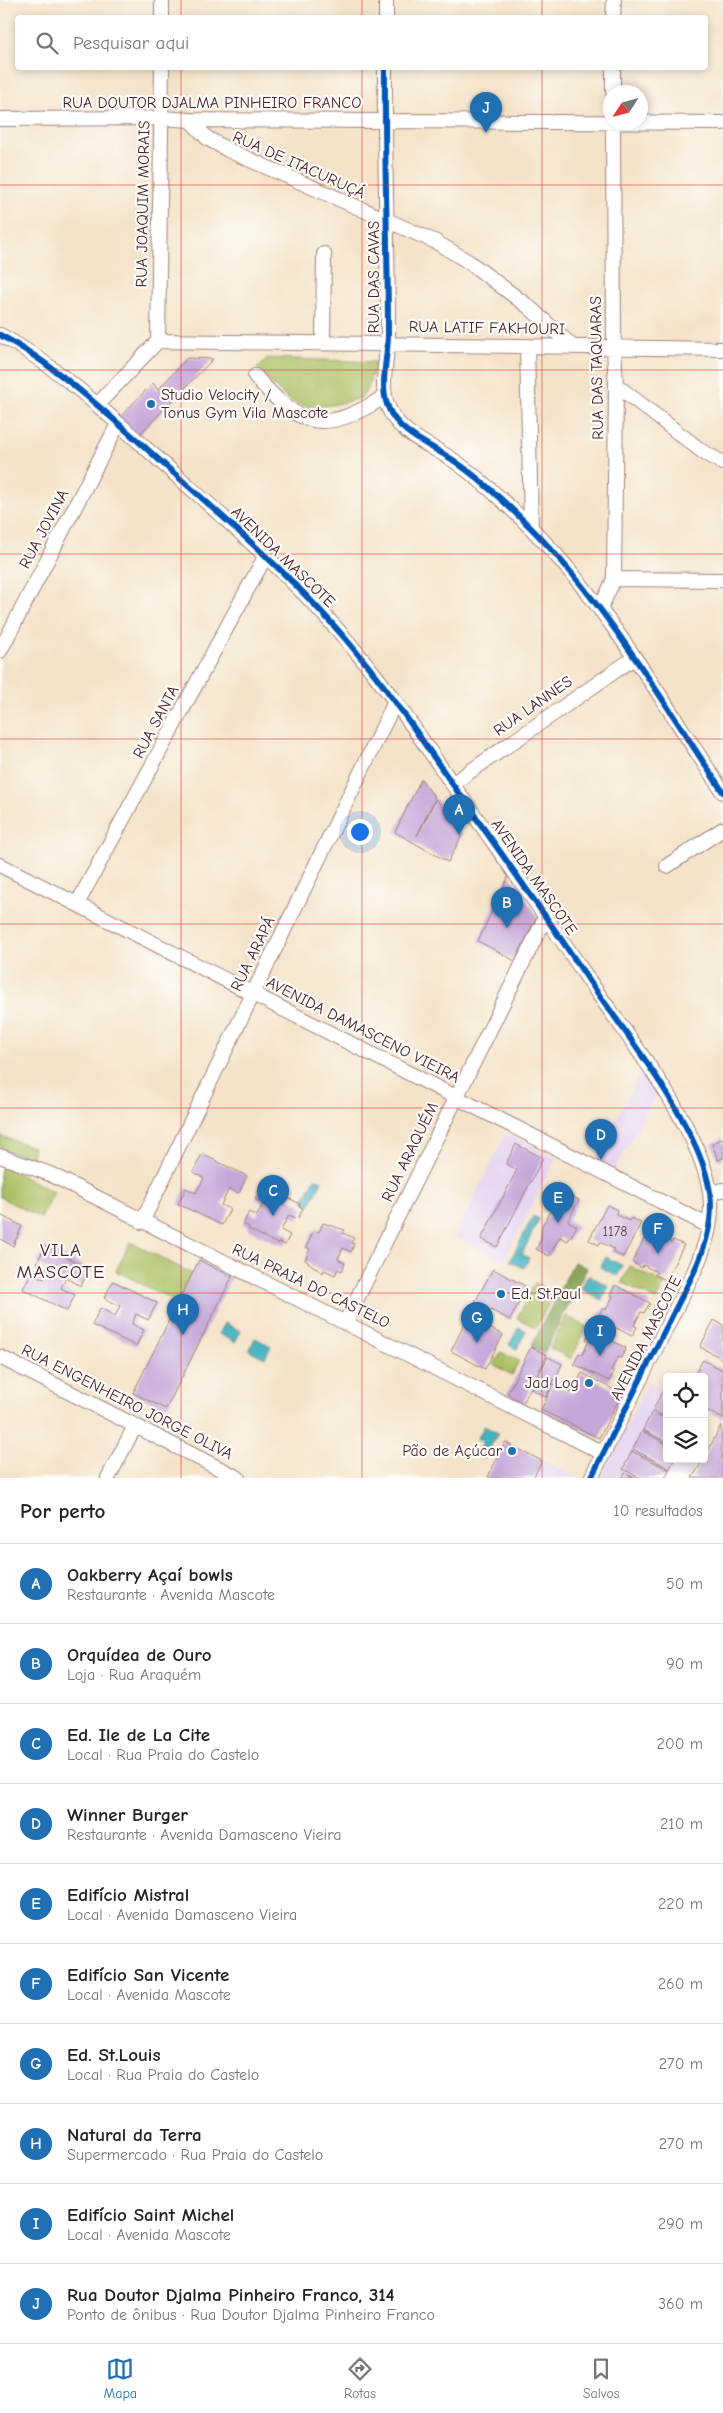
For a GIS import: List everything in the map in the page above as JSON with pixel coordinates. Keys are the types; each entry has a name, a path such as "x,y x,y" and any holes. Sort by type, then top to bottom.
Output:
{"street":[{"path":"162,0 162,15"},
{"path":"386,0 386,15"},
{"path":"614,0 614,15"},
{"name":"RUA JOAQUIM MORAIS","path":"158,341 162,70"},
{"name":"RUA DAS CAVAS","path":"384,397 388,344 385,70"},
{"path":"613,70 613,85"},
{"name":"RUA DOUTOR DJALMA PINHEIRO FRANCO","path":"0,120 162,118 190,120 603,123"},
{"name":"RUA DE ITACURUÇÁ","path":"190,120 207,138 228,150 436,242 469,262 529,307 572,347"},
{"name":"RUA DOUTOR DJALMA PINHEIRO FRANCO","path":"648,123 723,123"},
{"name":"RUA DAS TAQUARAS","path":"600,609 614,580 616,385 614,348 613,130"},
{"path":"323,344 324,254"},
{"name":"AVENIDA MASCOTE","path":"0,335 17,344 97,405 266,555 358,653 395,702 546,916 671,1102 690,1134 704,1172 716,1192 706,1242 693,1274 590,1478"},
{"path":"97,405 158,341"},
{"name":"RUA LATIF FAKHOURI","path":"158,341 723,349"},
{"path":"527,346 530,528"},
{"path":"255,376 287,409 309,419 342,420 384,397 395,421 404,429 462,466 530,528 600,609 723,792"},
{"path":"616,385 702,452 723,462"},
{"name":"RUA JOVINA","path":"0,651 118,424"},
{"name":"RUA SANTA","path":"77,904 266,555"},
{"path":"614,580 723,580"},
{"name":"RUA LANNES","path":"452,784 634,658"},
{"name":"RUA ARAPÁ","path":"142,1222 395,702"},
{"path":"667,866 723,829"},
{"name":"AVENIDA DAMASCENO VIEIRA","path":"0,865 709,1226"},
{"name":"RUA ARAQUÉM","path":"345,1323 546,916"},
{"name":"RUA PRAIA DO CASTELO","path":"0,1156 50,1174 603,1453"},
{"name":"RUA ENGENHEIRO JORGE OLIVA","path":"0,1357 238,1478"},
{"path":"108,1478 135,1426"}],"shaded area":[{"path":"642,1070 657,1092 615,1170 595,1160"},
{"path":"506,1133 556,1158 504,1261 455,1237"},
{"path":"649,1382 663,1390 663,1463 673,1463 666,1478 600,1478"},
{"name":"Pão de Açúcar","path":"505,1441 577,1478 486,1478"},
{"path":"675,1463 697,1463 688,1478 667,1478"}],"green space":[{"path":"267,358 376,362 368,388 361,398 328,405 311,406 295,403 290,400 257,368"},
{"path":"0,1136 33,1147 32,1159 0,1149"},
{"path":"3,1166 54,1192 41,1218 0,1197 0,1171"},
{"path":"130,1242 191,1273 177,1302 116,1271"},
{"path":"574,1262 587,1268 544,1353 531,1347"},
{"path":"630,1266 665,1284 656,1300 622,1282"},
{"path":"535,1283 554,1293 536,1328 517,1318"},
{"path":"566,1316 587,1327 571,1359 550,1348"},
{"path":"501,1352 519,1361 512,1375 494,1365"}],"water":[{"path":"315,1178 322,1181 310,1205 303,1201"},
{"path":"533,1216 539,1219 522,1254 529,1258 524,1268 510,1261"},
{"path":"606,1257 623,1266 617,1276 600,1267"},
{"path":"588,1275 609,1286 602,1300 581,1289"},
{"path":"225,1323 241,1331 235,1342 219,1334"},
{"path":"519,1327 526,1331 517,1349 509,1345"},
{"path":"255,1338 271,1346 265,1358 249,1350"},
{"path":"484,1426 498,1433 484,1459 476,1455 483,1442 477,1439"}],"building":[{"name":"Studio Velocity / Tonus Gym Vila Mascote","path":"187,358 213,359 139,435 118,419 153,383 158,390"},
{"path":"421,779 435,798 417,836 436,799 462,835 448,862 395,832"},
{"path":"509,875 537,916 515,961 478,941"},
{"path":"723,1138 723,1158 718,1160 712,1144"},
{"path":"516,1144 543,1158 497,1247 481,1239 517,1170 506,1164"},
{"path":"202,1154 247,1176 239,1193 229,1189 221,1205 230,1209 222,1225 178,1204 186,1188 196,1193 204,1178 193,1172"},
{"path":"261,1187 266,1189 267,1187 300,1204 299,1206 303,1208 298,1219 289,1215 281,1230 290,1235 285,1245 279,1242 278,1244 248,1229 249,1227 243,1224 249,1212 257,1216 263,1203 255,1199"},
{"path":"565,1193 579,1200 568,1221 577,1226 568,1241 560,1237 549,1256 536,1249 541,1240 542,1226 549,1213 559,1205"},
{"path":"607,1205 617,1210 616,1214 629,1221 631,1218 641,1223 623,1257 612,1252 614,1249 600,1242 599,1245 589,1240"},
{"path":"0,1215 22,1226 13,1246 0,1239"},
{"path":"323,1223 345,1230 343,1233 354,1238 351,1243 354,1244 351,1252 343,1248 338,1259 345,1263 342,1271 338,1269 335,1275 324,1270 323,1273 305,1260 310,1249 306,1247 314,1230 319,1232"},
{"path":"650,1228 660,1233 659,1236 672,1243 673,1240 684,1245 666,1280 655,1275 657,1272 643,1265 642,1268 632,1262"},
{"path":"45,1246 89,1269 81,1286 66,1278 61,1288 75,1295 67,1311 23,1289 31,1273 44,1279 49,1270 37,1263"},
{"path":"199,1260 232,1277 166,1409 133,1393"},
{"name":"Ed. St.Paul","path":"493,1269 527,1287 510,1320 475,1302"},
{"path":"113,1281 157,1303 148,1320 136,1314 132,1324 144,1330 136,1346 92,1325 100,1308 115,1316 120,1306 104,1298"},
{"path":"615,1285 650,1303 644,1313 641,1312 634,1325 637,1327 632,1336 597,1318 603,1308 606,1310 613,1296 610,1295"},
{"path":"468,1317 503,1335 485,1369 451,1351"},
{"path":"714,1320 723,1325 723,1359 700,1347"},
{"path":"591,1330 626,1348 621,1358 618,1357 611,1370 614,1372 609,1381 574,1364 579,1353 582,1355 589,1341 586,1340"},
{"path":"531,1347 547,1355 523,1403 507,1394"},
{"path":"548,1357 562,1364 546,1397 531,1389"},
{"path":"703,1360 723,1370 723,1419 708,1411 708,1373 695,1373"},
{"path":"582,1373 622,1394 599,1438 541,1410 553,1384 572,1393"},
{"path":"662,1392 663,1416 653,1410"},
{"path":"652,1412 663,1417 663,1440 643,1430"},
{"path":"721,1425 723,1478 692,1478 701,1463 708,1463 708,1451"},
{"path":"642,1431 663,1442 663,1463 672,1463 670,1469 633,1449"},
{"name":"Pão de Açúcar","path":"505,1442 542,1461 533,1478 488,1477"},
{"path":"632,1451 669,1470 665,1478 640,1478 623,1469"},
{"path":"625,1473 634,1478 622,1478"}],"cycle path":[{"path":"385,70 388,343 384,390 388,407 393,417 401,426 451,459 488,487 559,558 585,589 633,655 723,792"},
{"path":"0,335 21,347 62,376 102,409 262,552 312,601 335,627 371,669 394,701 642,1055 678,1111 704,1167 711,1203 708,1234 693,1274 591,1478"}],"place":[{"name":"Rua Doutor Djalma Pinheiro Franco, 314","path":"486,133"},
{"name":"Studio Velocity / Tonus Gym Vila Mascote","path":"151,404"},
{"name":"Oakberry Açaí bowls","path":"459,835"},
{"name":"Orquídea de Ouro","path":"507,928"},
{"name":"Winner Burger","path":"601,1160"},
{"name":"Ed. Ile de La Cite","path":"273,1216"},
{"name":"Edifício Mistral","path":"558,1223"},
{"name":"Edifício San Vicente","path":"658,1254"},
{"name":"Ed. St.Paul","path":"501,1294"},
{"name":"Natural da Terra","path":"183,1335"},
{"name":"Ed. St.Louis","path":"477,1343"},
{"name":"Edifício Saint Michel","path":"600,1356"},
{"name":"Jad Log","path":"589,1383"},
{"name":"Pão de Açúcar","path":"512,1451"}],"district":[{"name":"VILA MASCOTE","path":"61,1261"}]}
